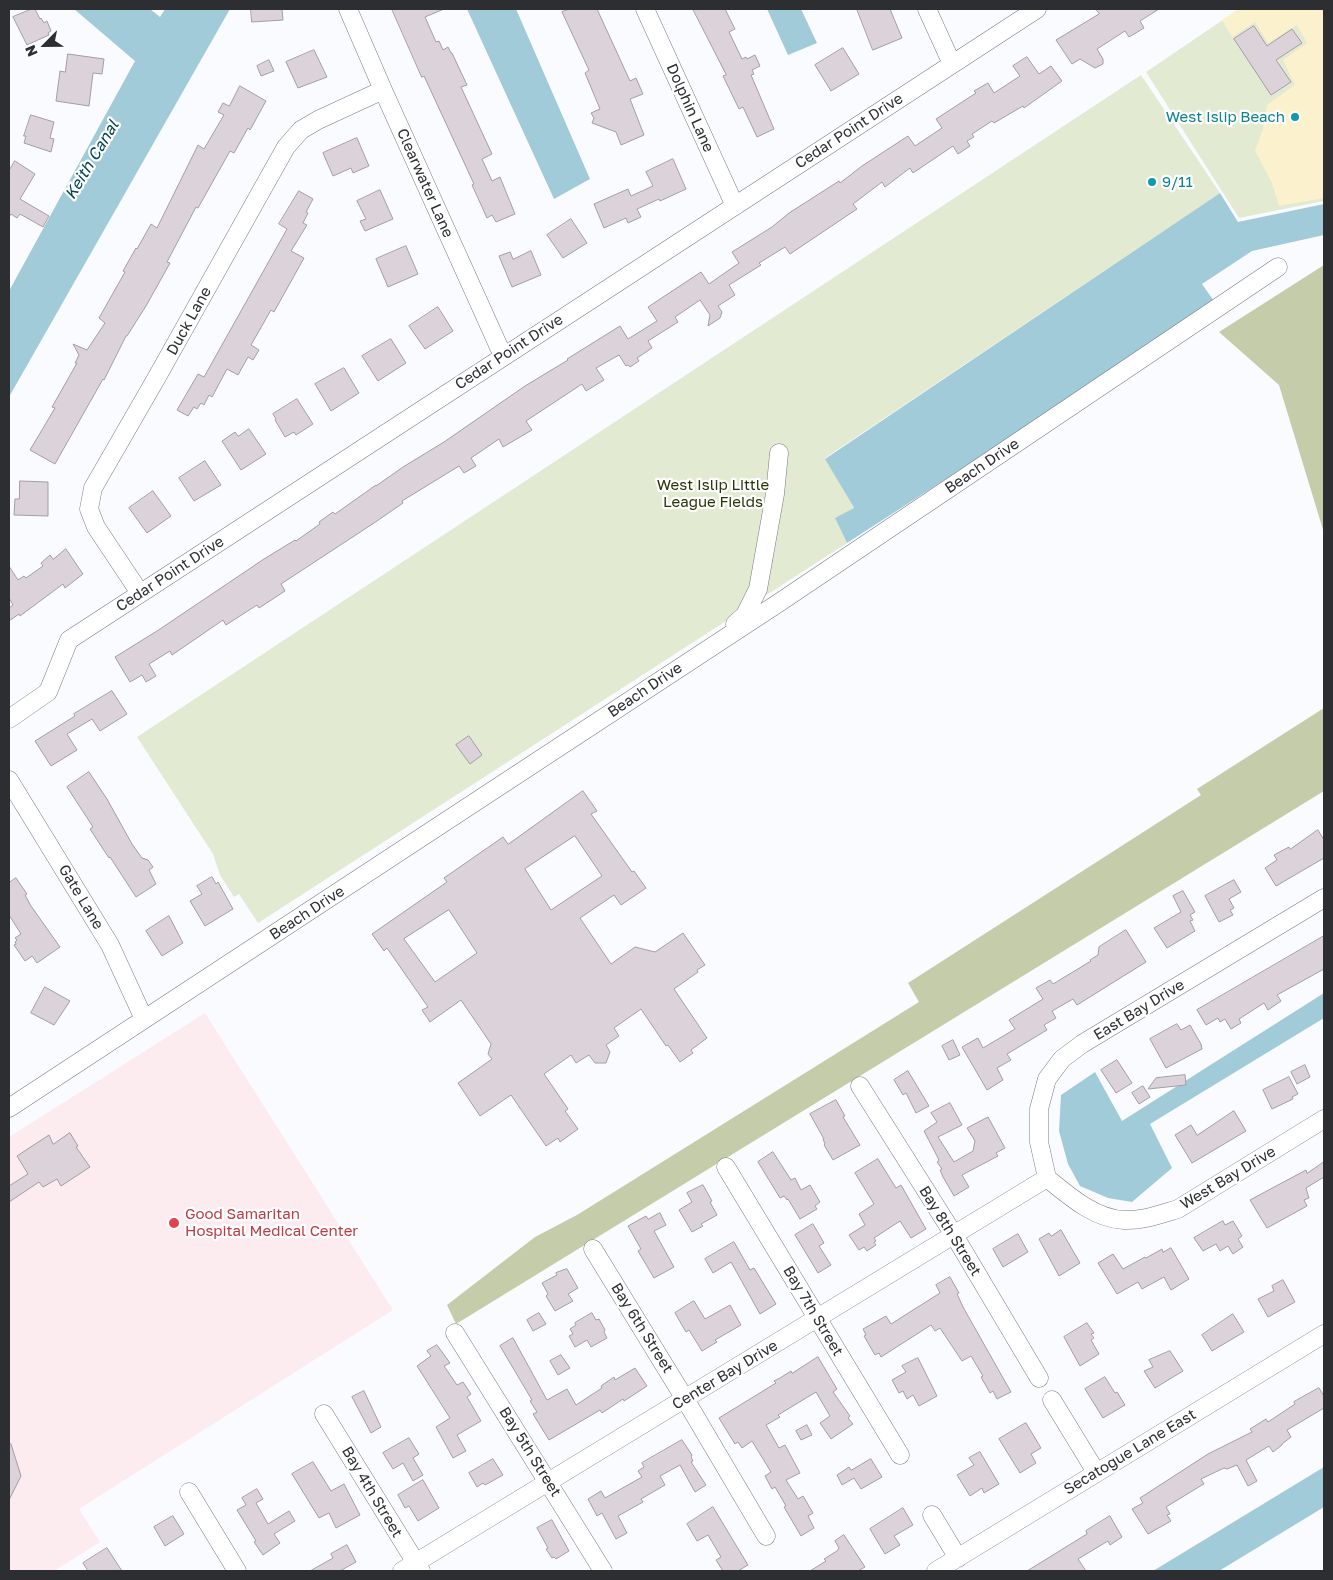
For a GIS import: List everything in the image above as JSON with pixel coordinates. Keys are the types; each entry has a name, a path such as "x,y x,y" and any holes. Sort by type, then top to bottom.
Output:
{"street":[{"name":"Clearwater Lane","path":"348,9 503,356"},
{"name":"Dolphin Lane","path":"646,9 735,206"},
{"path":"927,9 952,64"},
{"name":"Cedar Point Drive","path":"9,719 48,692 69,640 1037,9"},
{"name":"Duck Lane","path":"140,593 96,527 89,509 93,488 286,147 302,130 318,120 383,90"},
{"name":"Beach Drive","path":"9,1108 780,602 1278,267"},
{"path":"702,652 745,615 758,589 774,503 778,453"},
{"name":"Gate Lane","path":"9,780 110,945 144,1019"},
{"name":"East Bay Drive","path":"1047,1178 1039,1142 1040,1110 1048,1079 1062,1059 1090,1039 1324,898"},
{"name":"Bay 8th Street","path":"860,1086 1040,1378"},
{"name":"West Bay Drive","path":"1047,1178 1095,1213 1124,1220 1152,1217 1178,1209 1324,1119"},
{"name":"Bay 7th Street","path":"726,1167 900,1454"},
{"name":"Center Bay Drive","path":"413,1569 549,1481 1047,1178"},
{"name":"Bay 6th Street","path":"593,1249 766,1536"},
{"name":"Bay 5th Street","path":"456,1332 604,1571"},
{"name":"Secatogue Lane East","path":"936,1571 1324,1334"},
{"path":"1052,1400 1096,1472"},
{"name":"Bay 4th Street","path":"324,1414 413,1569"},
{"path":"190,1492 237,1571"},
{"path":"932,1515 958,1558"}],"shaded area":[{"name":"Good Samaritan Hospital Medical Center","path":"205,1013 393,1310 79,1509 100,1542 54,1571 9,1571 9,1137"}],"green space":[{"path":"1239,9 1324,9 1324,201 1239,218 1146,72"},
{"name":"West Islip Little League Fields","path":"1141,75 1220,193 825,458 854,509 835,518 847,543 258,923 239,894 234,897 220,875 213,854 137,737"},
{"path":"1324,265 1324,533 1279,385 1219,332"},
{"path":"1324,708 1324,791 456,1324 447,1305 535,1237 577,1215 919,1002 908,983 1201,795 1197,789"}],"sand":[{"name":"West Islip Beach","path":"1238,9 1324,9 1324,198 1279,206 1272,183 1255,151 1263,129 1267,105 1295,85 1283,60 1307,43 1297,25 1268,43 1255,22 1232,37 1222,20"}],"water":[{"name":"Keith Canal","path":"74,9 150,9 160,17 165,9 230,9 9,397 9,291 135,61"},
{"path":"467,9 516,9 590,179 554,199"},
{"path":"767,9 801,9 817,43 788,55"},
{"path":"1220,193 1238,222 1324,204 1324,235 1252,251 1202,284 1216,304 847,543 835,518 854,508 825,459"},
{"path":"1324,993 1324,1018 1150,1124 1172,1168 1132,1202 1108,1198 1080,1186 1068,1164 1059,1131 1061,1095 1095,1072 1122,1121"},
{"path":"1324,1467 1324,1507 1219,1571 1153,1571"}],"building":[{"path":"35,9 44,23 47,21 51,31 48,33 49,35 27,45 13,17"},
{"path":"251,9 282,9 283,20 252,22"},
{"path":"392,9 444,9 425,17 436,42 439,41 443,50 448,47 452,53 467,85 461,87 492,154 482,159 492,181 500,177 515,214 496,222 492,215 487,218 472,185 474,184 424,76 422,77"},
{"path":"570,9 597,9 630,81 636,78 643,94 630,99 644,135 621,145 616,132 592,123 594,118 591,113 600,109 585,73 589,70 562,12"},
{"path":"693,9 725,9 735,29 729,32 742,59 755,55 760,66 752,70 754,74 751,75 774,129 757,137 743,107 739,109 723,76 726,75"},
{"path":"857,9 890,9 902,38 873,50"},
{"path":"1096,9 1159,9 1140,21 1144,28 1129,37 1125,31 1097,49 1103,59 1103,64 1095,68 1080,59 1072,64 1056,40 1099,14"},
{"path":"1254,26 1267,46 1292,29 1302,43 1276,60 1291,82 1271,95 1234,39"},
{"path":"843,48 859,74 831,91 815,65"},
{"path":"314,50 327,77 298,88 286,62"},
{"path":"68,54 104,59 102,74 93,73 89,106 56,101 60,71 65,72"},
{"path":"1027,57 1039,74 1051,66 1062,81 1024,108 1023,106 994,123 992,121 972,134 974,137 967,141 970,146 958,154 953,146 913,173 910,168 885,187 882,182 853,204 857,209 790,254 785,247 759,263 761,265 729,285 735,295 718,306 722,312 720,318 708,326 710,315 700,300 675,317 678,322 648,341 652,348 637,358 639,361 630,367 626,366 619,355 596,368 604,380 586,391 582,384 526,421 532,430 503,447 499,439 471,458 476,466 464,473 459,466 402,501 403,503 374,523 281,584 285,591 259,608 257,605 226,625 223,620 172,655 170,651 149,664 156,676 146,682 142,675 130,682 115,657 264,559 296,541 333,512 335,514 525,386 620,326 628,339 657,321 648,307 701,272 709,284 739,263 732,252 839,181 840,183 908,136 915,146 942,128 936,119 976,93 974,91 988,83 994,93 1020,76 1013,66"},
{"path":"269,60 274,71 261,76 257,66"},
{"path":"240,86 266,101 250,130 248,128 234,153 230,151 198,208 196,207 167,262 170,263 146,306 126,336 104,380 55,464 30,450 55,408 52,407 77,363 75,363 79,355 73,344 87,350 105,323 99,318 136,248 151,224 157,228 198,145 204,149 224,115 218,112 223,103 229,106"},
{"path":"31,115 54,122 50,138 54,139 51,152 24,143 26,136 24,136"},
{"path":"357,138 369,166 353,173 351,168 333,176 323,153"},
{"path":"673,159 686,189 637,209 641,217 628,223 626,218 604,228 594,204 628,189 631,196 653,186 646,172"},
{"path":"15,161 35,174 20,199 49,216 43,227 20,214 17,218 11,214 9,217 9,171"},
{"path":"380,190 393,219 365,231 360,221 366,219 357,201"},
{"path":"299,191 313,199 303,223 307,225 291,251 304,258 274,312 271,310 251,345 259,350 253,360 248,357 238,375 227,369 212,397 209,395 204,405 201,403 197,409 194,407 188,416 177,410 198,374 204,377 287,229 279,224"},
{"path":"571,219 587,243 563,258 547,235"},
{"path":"406,246 418,274 388,287 376,259"},
{"path":"531,251 541,275 512,287 499,256 510,252 513,259"},
{"path":"438,307 453,331 425,349 409,326"},
{"path":"391,339 406,363 378,381 362,356"},
{"path":"344,368 359,393 331,411 315,384"},
{"path":"297,399 313,424 296,435 294,432 285,437 273,414"},
{"path":"249,429 266,454 241,470 222,441 235,432 238,436"},
{"path":"205,461 221,485 194,501 179,478"},
{"path":"20,481 48,482 48,516 14,515 15,499 19,499"},
{"path":"153,491 171,516 147,533 129,508"},
{"path":"66,549 83,574 65,588 63,584 20,616 19,614 9,621 9,608 13,605 9,598 9,566 18,580 24,576 26,578 43,566 41,563 50,555 53,559"},
{"path":"112,691 127,714 100,731 92,719 67,734 77,750 51,766 35,741"},
{"path":"469,736 482,755 470,764 456,745"},
{"path":"89,772 107,799 132,844 142,858 148,860 153,867 149,870 156,884 136,897 90,829 93,827 67,787"},
{"path":"583,791 597,811 591,814 632,872 634,871 646,888 621,905 614,895 580,918 611,964 635,947 655,952 683,933 705,965 674,989 707,1038 691,1050 693,1053 680,1062 668,1045 666,1046 641,1009 614,1028 619,1036 606,1045 610,1052 606,1063 595,1063 589,1055 576,1063 571,1055 544,1074 568,1109 565,1111 578,1129 560,1142 558,1138 546,1146 511,1095 480,1116 458,1083 492,1059 488,1054 491,1044 461,1000 430,1022 422,1010 428,1007 387,948 384,951 372,934 447,882 444,878 503,837 508,844","holes":["575,836 602,876 551,910 525,869","449,910 477,953 435,982 404,939"]},
{"path":"1318,830 1324,840 1324,858 1276,886 1265,868 1277,860 1274,855 1289,847 1290,849"},
{"path":"212,877 216,884 218,882 233,909 205,926 190,901 202,894 197,886"},
{"path":"16,878 27,894 25,895 31,906 60,947 37,963 32,956 25,961 14,945 17,940 15,938 21,934 9,915 9,883"},
{"path":"1234,880 1241,892 1229,899 1234,908 1230,910 1233,915 1219,922 1205,896"},
{"path":"1183,891 1195,912 1190,915 1193,920 1190,921 1195,931 1167,948 1154,928 1181,912 1173,896"},
{"path":"169,916 183,943 162,956 146,931"},
{"path":"1126,930 1146,962 1077,1005 1073,999 1052,1011 1056,1018 1044,1025 1047,1030 1007,1054 1011,1060 997,1068 1003,1080 987,1090 962,1047 978,1038 983,1048 1015,1029 1009,1020 1043,999 1036,988 1050,980 1053,984 1091,961 1098,955 1099,947"},
{"path":"1324,936 1324,969 1277,995 1281,1001 1268,1010 1264,1003 1239,1019 1241,1023 1231,1029 1225,1019 1220,1022 1218,1018 1206,1025 1197,1010"},
{"path":"45,987 70,1001 54,1025 31,1013"},
{"path":"1177,1024 1181,1030 1190,1025 1202,1049 1166,1068 1150,1039"},
{"path":"953,1040 960,1055 949,1060 942,1046"},
{"path":"1117,1060 1132,1083 1116,1093 1101,1070"},
{"path":"1305,1065 1310,1077 1297,1084 1291,1072"},
{"path":"908,1071 929,1106 916,1113 906,1093 903,1095 894,1080"},
{"path":"1185,1075 1186,1085 1148,1089 1156,1078"},
{"path":"1289,1077 1298,1094 1292,1097 1293,1099 1272,1109 1263,1090"},
{"path":"1143,1086 1150,1097 1139,1104 1132,1093"},
{"path":"836,1100 845,1116 843,1117 860,1145 833,1160 810,1114"},
{"path":"950,1103 962,1125 938,1137 954,1162 973,1151 975,1141 967,1128 988,1117 1005,1148 996,1153 998,1156 962,1175 969,1187 954,1196 943,1177 940,1170 942,1169 937,1162 939,1161 938,1158 924,1131 937,1122 931,1113"},
{"path":"1234,1111 1246,1131 1192,1163 1175,1135 1191,1125 1197,1135"},
{"path":"70,1133 78,1146 76,1147 90,1167 61,1186 57,1179 43,1187 39,1182 9,1202 9,1186 28,1174 17,1156 49,1135 53,1144"},
{"path":"773,1152 791,1180 795,1178 801,1190 810,1185 820,1202 815,1206 817,1209 800,1219 788,1199 784,1196 780,1198 758,1162"},
{"path":"878,1159 896,1188 901,1185 926,1229 911,1238 900,1221 874,1238 876,1245 867,1251 864,1247 859,1250 849,1235 865,1225 859,1214 874,1204 855,1173"},
{"path":"1324,1162 1324,1177 1306,1188 1309,1198 1304,1200 1307,1206 1267,1228 1250,1200 1306,1170 1307,1173"},
{"path":"703,1185 717,1215 701,1224 703,1226 692,1232 679,1210 692,1202 687,1193"},
{"path":"660,1213 666,1225 654,1231 674,1267 654,1278 638,1251 641,1249 628,1226 646,1216 648,1219"},
{"path":"1223,1221 1225,1225 1233,1221 1242,1236 1238,1239 1243,1247 1233,1254 1228,1246 1220,1251 1216,1244 1203,1251 1194,1238"},
{"path":"813,1224 824,1243 819,1246 831,1265 818,1273 795,1235"},
{"path":"1061,1230 1080,1263 1059,1276 1039,1239 1049,1233 1051,1236"},
{"path":"1018,1234 1028,1252 1003,1267 993,1249"},
{"path":"734,1242 750,1270 754,1268 776,1304 760,1314 731,1262 713,1273 705,1259"},
{"path":"1171,1248 1189,1279 1171,1290 1164,1277 1142,1289 1138,1282 1117,1294 1098,1263 1113,1254 1123,1269 1162,1249 1163,1252"},
{"path":"567,1269 578,1288 568,1294 573,1301 555,1311 546,1296 548,1294 542,1283 557,1275 556,1273"},
{"path":"950,1277 959,1293 957,1294 963,1307 1011,1392 997,1399 993,1391 990,1393 981,1377 983,1376 971,1356 962,1361 940,1328 935,1331 931,1325 881,1357 879,1353 875,1355 864,1336 866,1335 863,1329 886,1316 891,1324 940,1293 936,1285"},
{"path":"1283,1280 1295,1302 1268,1317 1258,1299 1274,1291 1272,1286"},
{"path":"694,1301 705,1319 730,1305 741,1325 715,1340 717,1342 702,1351 689,1330 686,1332 675,1313"},
{"path":"539,1313 546,1324 533,1331 527,1320"},
{"path":"592,1313 596,1320 599,1319 607,1338 591,1347 587,1340 575,1347 569,1336 573,1334 570,1329 576,1325 575,1323"},
{"path":"1233,1314 1244,1332 1212,1351 1202,1335"},
{"path":"1087,1323 1094,1333 1091,1334 1094,1338 1091,1340 1099,1354 1080,1366 1064,1337"},
{"path":"513,1338 547,1400 567,1389 576,1405 602,1388 601,1386 614,1377 615,1380 635,1368 647,1386 624,1401 623,1399 602,1413 600,1410 549,1440 533,1414 537,1412 530,1401 532,1400 500,1346"},
{"path":"437,1345 450,1363 444,1366 457,1385 463,1382 471,1394 467,1397 481,1421 457,1435 466,1451 453,1458 436,1427 450,1418 417,1366 431,1356 427,1351"},
{"path":"1170,1351 1183,1371 1155,1388 1144,1371 1153,1367 1149,1360"},
{"path":"561,1355 570,1368 558,1375 550,1361"},
{"path":"818,1357 837,1389 833,1392 850,1416 848,1418 853,1424 831,1439 820,1423 830,1416 816,1392 778,1415 780,1417 766,1425 779,1448 785,1445 800,1473 786,1480 798,1499 803,1496 813,1513 808,1516 814,1528 801,1536 775,1487 772,1489 765,1476 771,1472 752,1441 742,1448 738,1442 735,1444 719,1418 776,1383 774,1381 791,1371 792,1373"},
{"path":"918,1358 937,1396 919,1406 913,1395 907,1399 903,1391 899,1393 892,1380 906,1372 902,1366"},
{"path":"1105,1377 1125,1405 1103,1418 1085,1389"},
{"path":"1319,1388 1324,1396 1324,1408 1287,1430 1291,1437 1273,1452 1269,1446 1246,1460 1257,1481 1248,1486 1237,1465 1227,1469 1224,1468 1201,1479 1204,1484 1166,1507 1170,1514 1167,1515 1171,1521 1148,1534 1132,1509 1143,1503 1140,1498 1208,1454 1252,1432 1250,1429 1266,1419 1268,1422 1295,1404 1294,1402"},
{"path":"364,1391 381,1427 371,1433 352,1397"},
{"path":"1026,1423 1041,1448 1031,1454 1036,1463 1020,1473 999,1439"},
{"path":"807,1425 812,1435 801,1440 796,1431"},
{"path":"409,1438 419,1454 413,1458 423,1475 413,1481 403,1463 393,1469 383,1453"},
{"path":"682,1440 692,1455 693,1461 691,1462 706,1485 695,1492 680,1465 660,1476 665,1485 641,1499 643,1502 618,1516 627,1533 616,1539 602,1513 597,1516 588,1499 601,1491 605,1498 642,1477 638,1471 644,1467 642,1463"},
{"path":"11,1444 21,1476 9,1500 9,1445"},
{"path":"980,1452 999,1484 984,1493 982,1488 970,1496 957,1475 974,1465 969,1458"},
{"path":"493,1459 503,1475 485,1485 483,1483 477,1487 469,1473"},
{"path":"871,1459 882,1477 861,1489 854,1478 842,1485 837,1475 849,1467 851,1470"},
{"path":"313,1462 331,1491 344,1484 360,1515 336,1528 329,1513 319,1518 292,1474"},
{"path":"423,1480 439,1508 418,1521 409,1506 405,1508 398,1495"},
{"path":"257,1489 263,1499 256,1503 268,1524 289,1511 295,1521 274,1534 280,1543 263,1555 237,1510 246,1505 242,1498"},
{"path":"713,1507 748,1565 738,1571 723,1571 716,1560 721,1557 708,1535 697,1541 687,1524"},
{"path":"903,1508 913,1525 894,1536 900,1545 885,1554 870,1529"},
{"path":"173,1516 184,1534 165,1546 154,1527"},
{"path":"1110,1516 1122,1537 1110,1545 1108,1541 1078,1559 1086,1571 1027,1571 1087,1534 1086,1531"},
{"path":"552,1520 569,1551 556,1559 552,1558 546,1549 548,1548 537,1528"},
{"path":"844,1535 865,1567 858,1571 810,1571 837,1551 839,1548 835,1541"},
{"path":"347,1545 356,1562 340,1571 310,1571 333,1558 331,1554"},
{"path":"107,1548 122,1571 88,1571 83,1563"}],"place":[{"name":"West Islip Beach","path":"1295,117"},
{"name":"9/11","path":"1152,182"},
{"name":"Good Samaritan Hospital Medical Center","path":"174,1223"}]}
